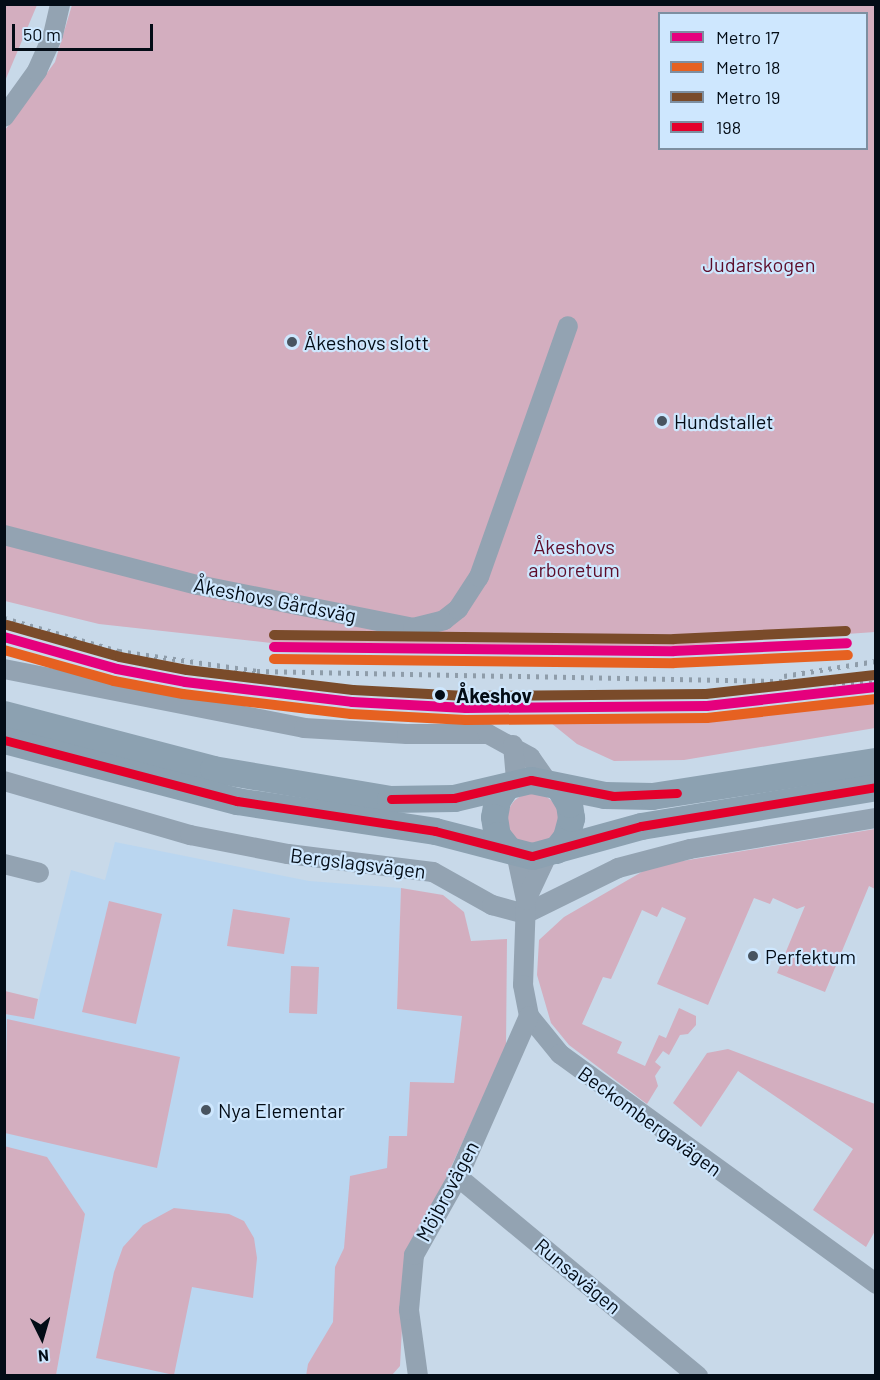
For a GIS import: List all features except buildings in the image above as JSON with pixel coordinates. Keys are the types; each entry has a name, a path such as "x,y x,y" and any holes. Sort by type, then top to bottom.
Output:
{"main road":[{"path":"4,714 213,769 359,795 432,799 510,786 553,783 613,796 652,796 876,761"},
{"name":"Bergslagsvägen","path":"4,740 237,801 435,831 532,856 641,826 876,787"},
{"path":"552,851 566,837 571,818 569,804 553,783"},
{"path":"510,786 497,800 494,817 497,835 512,851"}],"street":[{"path":"4,117 37,71 53,35 60,4"},
{"name":"Åkeshovs Gårdsväg","path":"4,535 198,585 413,628 444,620 458,609 479,577 568,326"},
{"path":"4,669 43,679 131,691 304,728 407,734 488,734 513,745 530,757 553,783"},
{"path":"510,786 513,745"},
{"name":"Bergslagsvägen","path":"4,781 190,835 288,854 433,872 492,905 525,907"},
{"path":"525,907 548,906 618,868 690,849 876,818"},
{"path":"512,851 525,907 524,985 529,1016"},
{"path":"525,907 552,851"},
{"path":"4,864 39,873"},
{"name":"Möjbrovägen","path":"418,1376 409,1310 414,1255 458,1177 529,1016"},
{"name":"Beckombergavägen","path":"529,1016 560,1054 876,1284"},
{"name":"Runsavägen","path":"458,1177 698,1376"}],"shaded area":[{"name":"Nya Elementar","path":"115,842 309,881 401,888 397,1009 462,1016 454,1083 410,1082 407,1136 348,1375 56,1375 85,1214 5,1146 4,1014 34,1018 71,870 105,880"}],"green space":[{"path":"4,5 37,5 5,81"},
{"path":"72,5 875,5 875,632 679,646 271,643 99,624 5,601 5,130 55,62"},
{"path":"875,696 875,728 684,760 614,761 577,744 551,723 668,720"},
{"path":"528,793 538,793 552,800 559,819 552,838 538,845 528,845 518,841 511,834 507,824 507,814 511,804 518,797"},
{"path":"875,829 875,889 869,886 825,992 777,973 805,906 797,909 773,898 770,904 754,898 708,1005 657,984 686,918 662,907 657,917 642,910 611,979 603,977 582,1024 622,1042 617,1053 645,1066 659,1035 666,1038 679,1008 696,1016 696,1025 688,1034 680,1035 669,1055 663,1051 655,1062 661,1067 655,1076 658,1086 647,1104 569,1045 551,1023 537,975 539,940 564,917 652,866"},
{"path":"401,888 443,895 464,912 471,941 507,939 506,1048 421,1232 404,1288 400,1366 392,1375 306,1376 308,1364 333,1322 335,1267 344,1248 350,1176 387,1168 389,1136 407,1136 410,1082 454,1083 462,1016 397,1009"},
{"path":"109,901 162,914 136,1024 82,1012"},
{"path":"233,909 290,918 284,954 227,946"},
{"path":"291,966 319,967 317,1014 289,1013"},
{"path":"5,991 38,999 34,1019 5,1014"},
{"path":"7,1019 180,1057 157,1168 5,1133"},
{"path":"728,1049 875,1104 875,1231 866,1247 813,1210 853,1149 738,1071 701,1127 673,1103 707,1053"},
{"path":"4,1146 47,1157 85,1214 56,1375 5,1375"},
{"path":"174,1208 229,1214 244,1221 254,1238 257,1258 253,1298 192,1287 174,1375 96,1358 114,1272 123,1247 143,1225"}],"railway":[{"path":"4,618 119,651 257,671 876,683"},
{"path":"784,676 876,661"}],"metro line":[{"name":"19","path":"7,625 120,657 187,670 353,690 466,696 706,694 875,675"},
{"name":"19","path":"274,635 674,639 846,631"},
{"name":"17","path":"4,637 117,669 185,682 352,702 466,708 707,706 876,687"},
{"name":"17","path":"274,647 674,651 847,643"},
{"name":"18","path":"4,650 114,681 183,694 351,714 466,720 707,718 876,699"},
{"name":"18","path":"274,659 674,663 848,655"}],"transit line":[{"name":"198","path":"4,740 237,801 435,831 532,856 641,826 876,787"},
{"name":"198","path":"391,799 454,798 531,780 613,796 677,793"}],"place":[{"name":"Åkeshovs slott","path":"292,342"},
{"name":"Hundstallet","path":"662,421"},
{"name":"Åkeshov","path":"440,695"},
{"name":"Perfektum","path":"753,956"},
{"name":"Nya Elementar","path":"206,1110"}],"park label":[{"name":"Judarskogen","path":"759,264"},
{"name":"Åkeshovs arboretum","path":"574,558"}]}
